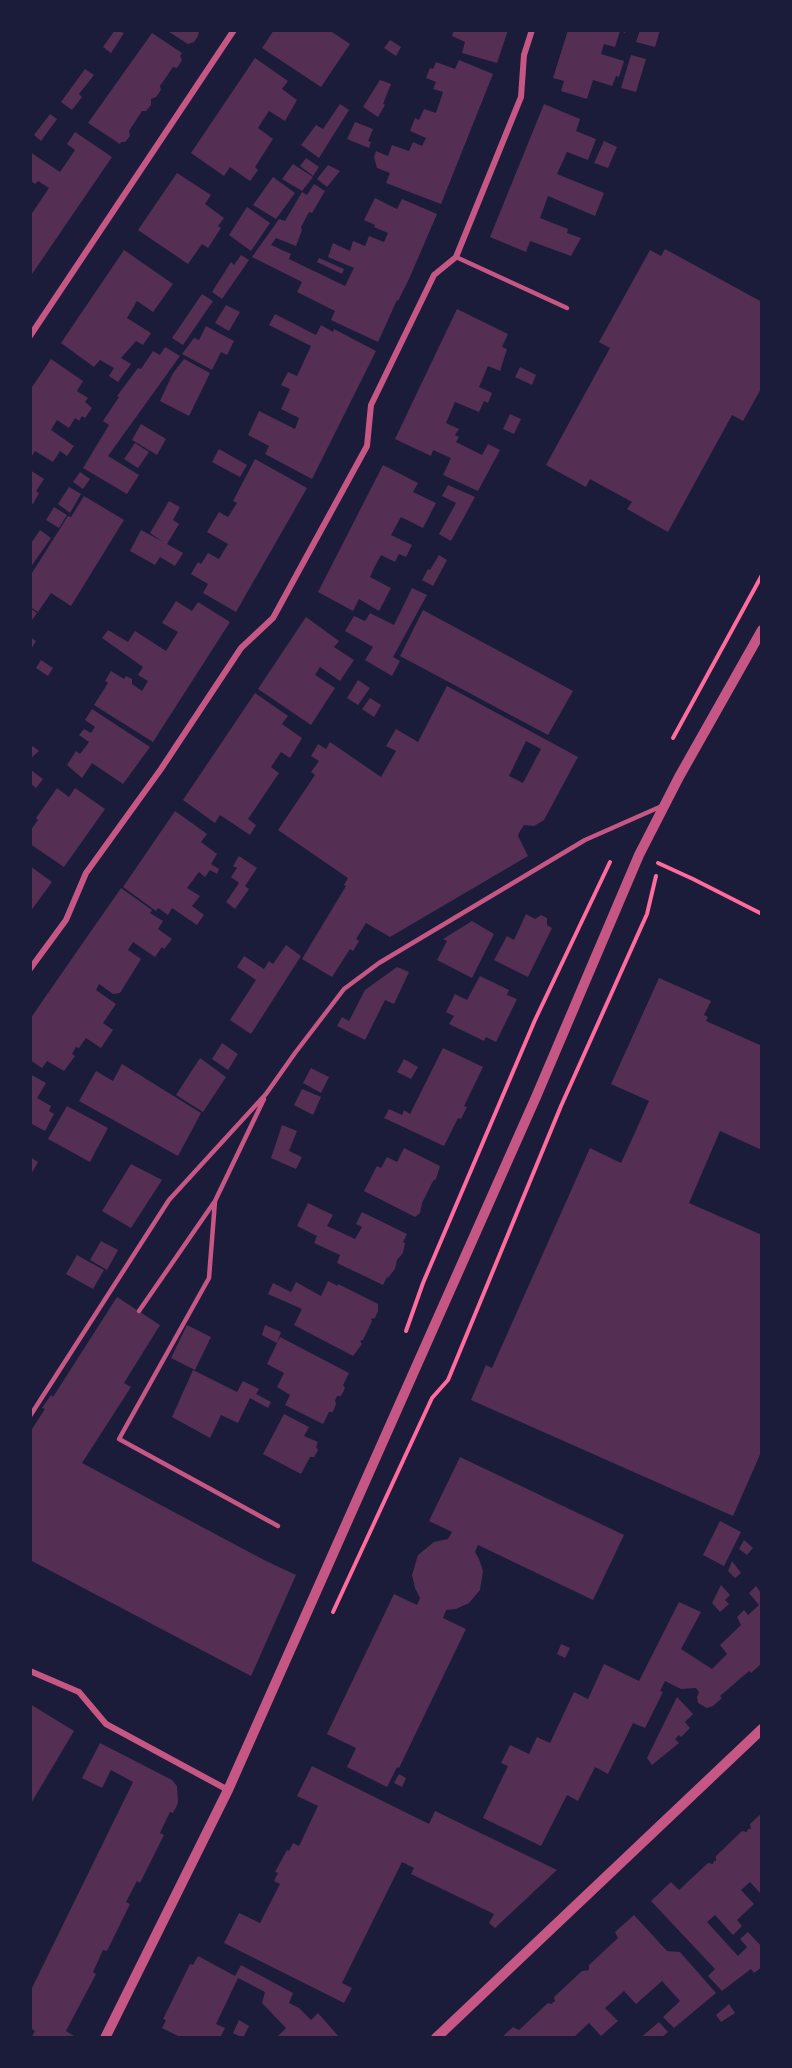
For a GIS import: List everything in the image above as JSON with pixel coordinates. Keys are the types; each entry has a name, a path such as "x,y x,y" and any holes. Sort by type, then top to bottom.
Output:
{"street":[{"path":"30,336 234,30"},
{"path":"30,969 66,920 86,873 161,769 241,648 273,618 367,446 371,405 434,275 456,257 521,97 524,55 532,30"},
{"path":"105,2038 228,1790 536,1097 639,855 761,634"},
{"path":"30,1671 79,1692 106,1725 228,1790"},
{"path":"436,2038 762,1729"}],"lane":[{"path":"456,257 567,308"},
{"path":"30,1416 169,1200 266,1094 344,989 379,963 585,840 665,805"},
{"path":"139,1311 215,1201 266,1094"},
{"path":"215,1201 209,1278 119,1439 278,1526"}],"path":[{"path":"639,855 762,914"}],"building":[{"path":"115,30 124,33 111,53 103,47"},
{"path":"166,30 199,30 194,42 188,44"},
{"path":"274,30 329,30 350,44 321,87 262,48"},
{"path":"454,30 508,30 497,63 462,53 465,42 452,36"},
{"path":"568,30 626,30 625,33 620,31 615,47 604,44 601,54 624,61 619,77 616,76 612,86 593,80 587,99 561,91 564,81 553,78"},
{"path":"640,30 660,30 655,47 636,42"},
{"path":"152,33 182,53 180,56 182,60 177,68 173,67 160,86 161,90 156,97 151,99 151,105 146,111 142,111 129,131 130,136 120,144 88,123"},
{"path":"390,40 401,47 396,56 384,48"},
{"path":"631,55 646,59 636,92 621,88"},
{"path":"255,58 288,81 282,89 297,100 285,121 269,111 258,128 273,139 255,167 258,170 250,181 230,167 224,176 191,153"},
{"path":"459,60 493,74 441,204 386,183 390,173 377,168 374,157 376,151 388,156 392,145 409,151 413,142 422,146 426,138 410,131 415,118 419,120 424,109 436,113 443,92 433,89 436,82 426,78 430,68 433,69 436,62 455,69"},
{"path":"85,69 94,75 79,94 82,97 72,110 61,102"},
{"path":"380,80 391,84 383,104 385,105 378,117 363,107"},
{"path":"340,104 349,110 319,158 301,145 316,125 323,129"},
{"path":"544,104 580,119 576,131 596,139 588,160 567,152 557,174 604,193 595,216 548,196 540,218 568,229 567,233 581,238 571,256 530,241 526,252 490,237"},
{"path":"50,114 57,119 41,141 34,135"},
{"path":"355,122 373,129 368,141 371,142 369,148 347,139"},
{"path":"75,132 112,157 30,277 30,216 49,188 38,181 35,184 30,180 30,152 60,172 75,150 67,144"},
{"path":"604,141 617,147 608,168 594,163"},
{"path":"306,158 319,167 313,176 300,166"},
{"path":"293,164 313,177 302,191 282,179"},
{"path":"328,165 340,171 327,187 317,179"},
{"path":"177,173 211,195 205,204 224,218 218,226 221,228 208,248 202,244 188,264 138,230"},
{"path":"273,177 295,193 276,219 253,205"},
{"path":"314,184 325,191 301,227 296,246 276,238 271,245 291,254 289,259 345,286 354,268 328,257 333,243 350,251 353,241 365,246 369,236 384,242 388,233 364,220 375,198 397,209 402,199 437,214 378,342 331,320 335,311 297,292 302,282 252,257 279,219 285,221 302,192 307,195"},
{"path":"247,207 270,223 251,251 229,235"},
{"path":"665,249 762,302 762,387 743,421 732,415 668,532 627,509 632,502 590,479 586,487 546,465 610,348 599,342 650,250 661,256"},
{"path":"124,250 173,284 153,312 137,301 127,318 151,333 143,345 136,341 121,358 131,364 118,382 109,376 114,368 100,360 94,367 61,343"},
{"path":"241,255 249,260 222,299 212,292 231,262 234,265"},
{"path":"319,258 344,269 342,274 317,262"},
{"path":"202,294 213,301 183,345 172,338"},
{"path":"226,305 240,312 229,331 215,323"},
{"path":"457,309 508,334 502,347 507,349 500,371 488,366 479,387 492,393 488,403 484,401 479,412 455,402 446,423 459,429 455,435 459,437 456,442 482,455 488,444 500,450 478,491 443,475 451,458 433,450 431,456 395,439"},
{"path":"275,314 316,335 321,325 333,332 334,329 376,351 312,479 265,454 269,446 248,435 259,411 295,429 299,418 281,409 290,389 281,385 288,372 297,376 311,346 269,325"},
{"path":"206,326 234,341 227,355 221,352 212,370 182,354 194,338 199,340"},
{"path":"165,347 180,356 108,456 139,475 127,494 83,468 109,425 103,421 119,397 117,396 138,368 141,369 153,351 160,355"},
{"path":"51,359 83,381 77,391 88,398 85,402 92,408 85,418 82,416 79,421 75,418 69,428 57,420 51,430 74,446 67,456 60,451 53,462 35,451 30,459 30,390"},
{"path":"184,359 210,373 189,416 160,401 173,373"},
{"path":"520,367 536,375 532,385 515,377"},
{"path":"510,414 521,419 514,434 503,429"},
{"path":"141,424 166,439 157,455 132,440"},
{"path":"135,443 149,452 138,468 124,459"},
{"path":"219,449 247,465 240,477 212,462"},
{"path":"255,459 307,488 236,612 203,593 208,584 191,574 198,562 201,564 208,553 219,559 228,544 207,532 219,512 228,517 237,503 233,501"},
{"path":"383,465 418,483 413,492 436,503 423,528 401,517 391,535 412,545 406,557 399,554 395,562 381,555 374,568 370,577 391,588 379,611 359,599 353,611 318,592"},
{"path":"30,470 44,479 36,491 39,493 33,504 30,502"},
{"path":"80,472 90,479 83,489 73,482"},
{"path":"448,485 475,497 451,541 439,534 456,503 442,496"},
{"path":"69,487 81,494 70,513 58,504"},
{"path":"84,496 124,520 71,606 51,593 38,612 30,607 30,576 68,516 71,517"},
{"path":"169,501 180,507 173,520 179,524 167,544 183,553 175,566 160,557 155,565 130,551 141,530 163,542 150,533"},
{"path":"54,507 67,515 59,528 46,520"},
{"path":"40,530 51,538 30,568 30,545"},
{"path":"439,555 447,560 433,586 422,580"},
{"path":"412,588 427,595 393,657 400,661 392,676 365,660 373,647 345,631 354,616 365,621 370,613 394,625"},
{"path":"176,601 192,611 198,602 230,622 153,742 94,705 108,683 105,681 111,671 124,679 126,676 132,679 132,684 142,691 148,681 138,675 143,667 102,638 108,630 128,642 135,631 166,651 178,632 162,623"},
{"path":"30,608 37,613 30,623"},
{"path":"423,610 573,691 548,735 400,656"},
{"path":"306,617 339,641 334,647 354,660 340,681 320,667 315,675 335,688 311,725 258,689"},
{"path":"30,637 36,641 30,651"},
{"path":"41,660 53,668 48,676 36,668"},
{"path":"358,680 370,688 358,705 347,698"},
{"path":"447,686 578,757 544,820 534,826 524,825 520,831 518,836 528,856 390,937 366,923 356,939 359,941 353,951 350,949 332,977 302,959 346,886 344,885 348,878 278,830 315,775 311,772 319,761 311,756 318,744 326,749 330,742 381,777 396,751 386,746 396,729 418,742","holes":["526,741 541,749 523,783 509,776"]},
{"path":"255,693 288,716 282,724 302,738 290,758 281,752 271,767 279,773 248,819 256,825 250,835 220,815 215,823 183,800"},
{"path":"370,698 381,705 374,717 362,709"},
{"path":"92,709 150,747 123,784 92,763 82,778 67,765 76,751 80,754 89,742 79,735 84,729 91,733 95,727 85,720"},
{"path":"30,744 39,751 30,759"},
{"path":"31,770 43,779 36,788 30,783"},
{"path":"57,788 69,797 75,788 105,809 64,867 30,844 30,831 38,820 36,818"},
{"path":"175,811 207,834 201,842 217,854 211,864 219,869 217,874 210,870 205,877 199,872 187,888 200,896 192,906 204,915 197,925 172,908 168,915 158,908 156,911 123,887"},
{"path":"239,856 257,868 245,886 249,889 235,909 226,902 239,883 231,877 237,868 233,866"},
{"path":"30,866 52,882 30,912"},
{"path":"121,888 152,910 150,913 163,921 158,929 172,939 155,957 133,942 128,950 141,959 120,993 113,994 99,984 96,990 116,1004 103,1023 113,1030 101,1048 86,1038 79,1048 76,1047 72,1054 75,1056 64,1071 47,1061 42,1068 30,1060 30,1019"},
{"path":"526,914 535,919 541,915 547,918 547,925 552,928 528,977 494,960 507,936 514,940"},
{"path":"472,921 494,934 472,978 437,960 447,941 443,939"},
{"path":"286,945 301,956 251,1034 230,1020 256,980 237,967 244,956 264,969 269,961 273,964"},
{"path":"397,967 409,972 394,1004 385,1000 365,1040 337,1026 342,1017 349,1021 365,990"},
{"path":"480,976 509,990 507,995 517,999 496,1042 486,1037 484,1041 449,1024 454,1016 446,1012 455,994 467,1000"},
{"path":"659,978 711,1001 704,1015 708,1017 706,1021 762,1046 762,1150 720,1131 689,1203 762,1235 762,1450 733,1516 471,1400 486,1365 492,1368 590,1148 621,1163 633,1137 649,1101 611,1084"},
{"path":"222,1043 238,1054 228,1070 212,1059"},
{"path":"443,1048 483,1067 464,1106 467,1107 461,1119 458,1118 444,1146 384,1118 389,1109 402,1115 404,1110 410,1114"},
{"path":"200,1058 226,1077 203,1112 176,1095"},
{"path":"404,1059 418,1067 411,1079 397,1072"},
{"path":"122,1064 201,1113 178,1156 79,1101 96,1071 113,1081"},
{"path":"311,1068 329,1077 321,1093 303,1083"},
{"path":"30,1074 46,1083 37,1098 51,1106 49,1111 54,1114 45,1131 30,1123"},
{"path":"302,1089 321,1097 313,1115 294,1105"},
{"path":"67,1106 108,1128 90,1162 48,1139"},
{"path":"282,1125 297,1131 289,1151 302,1157 296,1169 271,1158"},
{"path":"404,1148 440,1166 436,1179 422,1203 420,1213 415,1217 364,1191 377,1166 381,1168 387,1157 397,1162"},
{"path":"30,1157 38,1162 30,1176"},
{"path":"131,1164 162,1180 131,1228 102,1211"},
{"path":"308,1203 333,1215 327,1226 355,1239 362,1227 356,1224 362,1212 407,1234 403,1242 405,1243 403,1253 383,1285 337,1263 340,1255 314,1243 317,1236 297,1226"},
{"path":"101,1241 118,1250 107,1270 90,1260"},
{"path":"77,1255 104,1270 93,1289 66,1274"},
{"path":"328,1281 378,1304 375,1318 371,1319 363,1340 360,1341 362,1344 353,1356 294,1325 302,1309 268,1294 273,1283 291,1292 296,1282 321,1296"},
{"path":"117,1297 160,1325 124,1383 131,1387 82,1463 296,1575 251,1676 30,1560 30,1432 45,1409 42,1408 51,1395 53,1397"},
{"path":"187,1325 211,1337 195,1370 171,1358"},
{"path":"265,1325 281,1332 277,1343 262,1335"},
{"path":"280,1337 349,1373 341,1396 337,1396 333,1412 329,1412 323,1424 285,1405 290,1395 277,1387 284,1373 267,1364"},
{"path":"193,1370 237,1392 243,1381 259,1389 256,1394 271,1402 268,1408 250,1398 238,1423 221,1415 210,1438 172,1417"},
{"path":"284,1414 309,1427 304,1436 318,1442 316,1447 318,1450 314,1457 310,1457 301,1474 263,1454"},
{"path":"460,1457 624,1535 593,1600 478,1545 475,1552 483,1571 480,1590 469,1603 456,1609 446,1610 443,1618 466,1629 399,1768 397,1767 387,1787 347,1767 356,1748 327,1734 394,1594 417,1605 420,1598 412,1575 418,1555 434,1542 448,1539 452,1532 429,1521"},
{"path":"720,1521 741,1532 724,1566 703,1555"},
{"path":"744,1540 753,1548 747,1555 739,1549"},
{"path":"732,1561 741,1573 735,1578 728,1571"},
{"path":"721,1585 730,1595 725,1600 729,1604 720,1612 712,1603"},
{"path":"756,1586 762,1592 761,1664 751,1673 749,1671 720,1696 722,1698 713,1706 707,1708 698,1703 699,1692 696,1688 681,1689 665,1681 660,1691 663,1692 645,1728 633,1723 608,1774 595,1767 578,1801 567,1795 541,1846 483,1818 508,1766 501,1763 510,1745 529,1754 537,1737 550,1743 574,1692 588,1699 604,1664 639,1681 679,1602 701,1612 681,1649 712,1669 727,1654 720,1645 741,1625 737,1617 744,1610 748,1615 759,1605 749,1593"},
{"path":"561,1644 570,1648 565,1658 557,1654"},
{"path":"677,1697 693,1714 685,1722 690,1728 681,1737 679,1735 675,1739 679,1743 652,1765 647,1758"},
{"path":"30,1704 74,1731 30,1805"},
{"path":"100,1743 172,1780 177,1786 178,1803 173,1813 170,1812 160,1833 164,1835 140,1883 137,1881 126,1902 130,1904 107,1951 103,1950 93,1972 96,1974 66,2031 74,2036 73,2038 31,2038 35,2031 30,2028 30,1992 133,1782 111,1770 102,1788 82,1778"},
{"path":"312,1766 429,1824 435,1811 557,1870 495,1928 489,1923 494,1914 411,1874 414,1868 402,1862 342,1983 352,1988 344,2003 224,1943 239,1913 260,1923 280,1884 274,1881 278,1873 275,1872 293,1843 299,1846 318,1806 297,1796"},
{"path":"399,1774 406,1778 402,1787 394,1783"},
{"path":"762,1813 762,1895 750,1882 741,1890 754,1904 737,1920 742,1926 733,1935 715,1915 707,1922 738,1956 747,1947 740,1939 748,1932 762,1947 762,1967 754,1973 751,1969 722,1991 708,1976 715,1969 651,1901 671,1882 679,1890 708,1863 713,1864 716,1856 742,1831 747,1832 751,1829 750,1824"},
{"path":"634,1915 667,1951 680,1952 716,1993 674,2028 663,2017 680,2001 662,1981 636,2004 624,1991 605,2008 618,2021 601,2036 589,2023 573,2038 501,2038 513,2027 519,2030 548,2003 555,2002 554,1997 582,1971 589,1970 589,1965 618,1938 615,1932"},
{"path":"198,1956 235,1976 241,1965 293,1993 289,2003 299,2008 311,2020 318,2013 340,2038 276,2038 286,2028 262,2003 265,1992 238,1978 216,2024 225,2028 220,2038 182,2038 162,2028 166,2020 163,2019 190,1964 193,1965"},
{"path":"729,2004 735,2013 721,2022 716,2015"},
{"path":"239,2020 249,2026 243,2038 233,2033"},
{"path":"659,2022 668,2032 661,2038 640,2038"}]}
